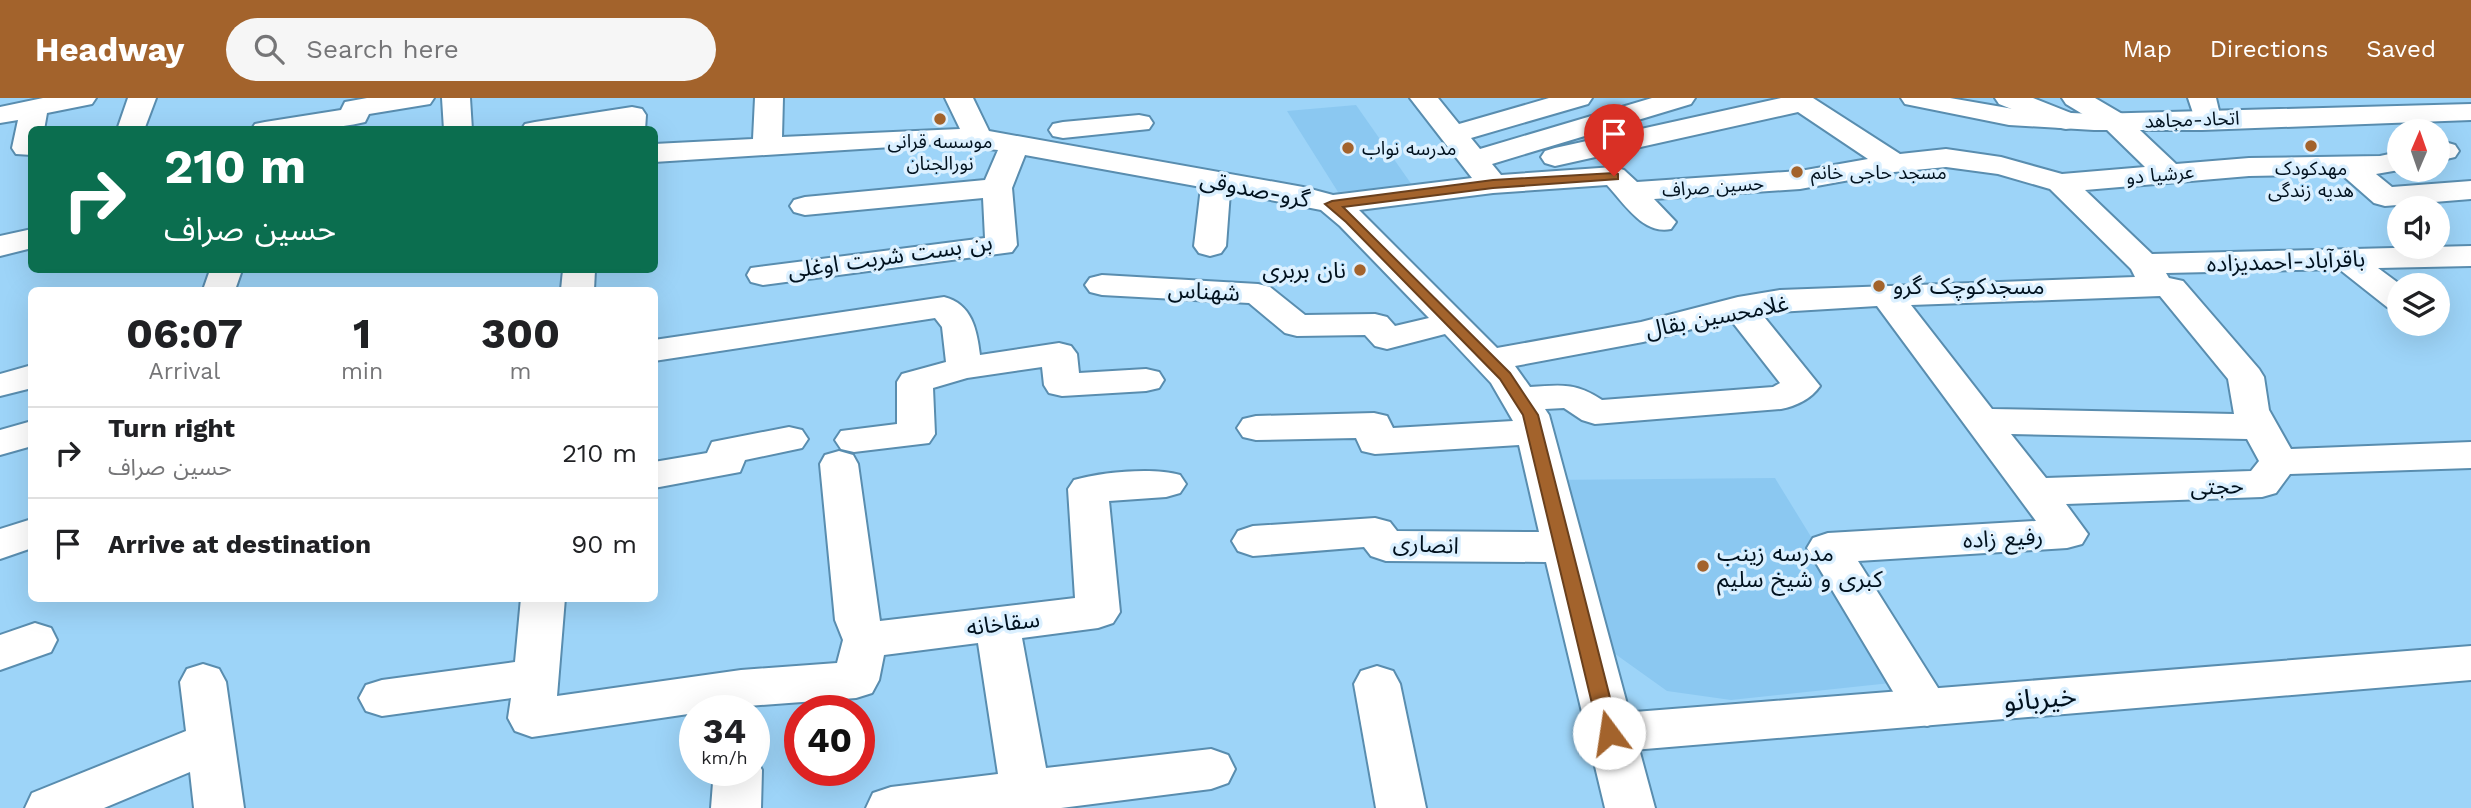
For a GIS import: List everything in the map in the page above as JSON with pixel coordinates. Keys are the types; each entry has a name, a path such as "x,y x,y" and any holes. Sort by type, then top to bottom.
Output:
{"street":[{"path":"0,106 4,98"},
{"path":"0,115 82,98"},
{"path":"132,126 142,98"},
{"path":"291,126 355,116 355,108 420,98"},
{"path":"456,98 458,126"},
{"path":"767,146 769,98"},
{"path":"959,98 978,138"},
{"path":"1122,98 1139,123 1142,136 1134,166"},
{"path":"1424,98 1493,184"},
{"path":"1455,134 1578,98"},
{"path":"1475,160 1681,98"},
{"name":"اتحاد-مجاهد","path":"1915,98 1973,112 2039,120 2071,109 2114,121 2205,108 2468,114"},
{"path":"2014,99 2071,109"},
{"path":"1555,157 1799,100 1894,163"},
{"path":"30,126 34,108"},
{"path":"561,126 632,115 631,126"},
{"path":"2114,121 2168,173"},
{"path":"1063,130 1139,123"},
{"name":"گرو-صدوقی","path":"658,153 767,146 845,172 939,136 978,138 1303,196 1332,204 1351,219 1505,376 1527,415 1630,808"},
{"path":"26,148 28,138"},
{"name":"بن بست شربت اوغلی","path":"763,275 1001,245 997,188 1015,145"},
{"name":"حسین صراف","path":"1332,204 1493,184 1614,176 1629,192 1800,180 1894,163 1946,158 2001,166 2061,183"},
{"name":"عرشیا دو","path":"2061,183 2249,167 2387,164"},
{"path":"2348,165 2385,198 2471,190"},
{"path":"805,206 845,172 997,188"},
{"path":"1210,246 1216,181"},
{"path":"2061,183 2150,275 2171,289 2246,377 2250,410 2279,462 2471,454"},
{"path":"1629,192 1660,222"},
{"path":"0,246 28,239"},
{"name":"باقرآباد-احمدیزاده","path":"2150,275 2347,259 2471,256"},
{"path":"2347,259 2387,291"},
{"name":"غلامحسین بقال","path":"1489,360 1643,332 1738,307 1780,300 1887,297 2150,275"},
{"name":"شهناس","path":"1102,285 1258,294 1297,326 1375,324 1388,339 1452,322"},
{"name":"رفیع زاده","path":"1887,297 2067,534 1828,548 1927,708"},
{"path":"658,350 944,307 960,326 964,368"},
{"path":"1256,428 1374,425 1375,442 1527,415 1571,396 1595,412 1781,398 1802,386 1738,307"},
{"path":"764,695 856,680 865,640 857,620 847,452 916,434 915,382 964,368 1059,354 1062,385 1146,380"},
{"path":"0,385 28,377"},
{"path":"1982,421 2259,427"},
{"path":"0,443 28,434"},
{"path":"658,474 726,463 726,451 789,439"},
{"name":"حجتی","path":"2036,492 2262,484 2279,462"},
{"name":"سقاخانه","path":"865,640 1098,612 1088,489 1166,484"},
{"name":"انصاری","path":"1253,541 1375,532 1386,546 1563,547"},
{"path":"0,544 28,534"},
{"path":"543,602 532,718 679,705"},
{"path":"997,624 1026,793"},
{"name":"خیربانو","path":"1609,733 2471,663"},
{"path":"382,698 535,669"},
{"path":"203,682 219,808"},
{"path":"1377,684 1401,808"},
{"path":"50,808 211,742"},
{"path":"891,808 1211,769"},
{"path":"736,808 737,786"}],"shaded area":[{"name":"مدرسه نواب","path":"1356,105 1412,185 1338,192 1287,111"},
{"name":"مدرسه زینب کبری و شیخ سلیم","path":"1775,478 1900,682 1731,700 1667,691 1611,651 1546,480"}],"place":[{"name":"موسسه قرانی نورالجنان","path":"940,119"},
{"name":"مهدکودک هدیه زندگی","path":"2311,146"},
{"name":"مدرسه نواب","path":"1348,148"},
{"name":"مسجد حاجی خانم","path":"1797,172"},
{"name":"نان بربری","path":"1360,270"},
{"name":"مسجدکوچک گرو","path":"1879,286"},
{"name":"مدرسه زینب کبری و شیخ سلیم","path":"1703,566"}],"route":[{"path":"1609,733 1530,415 1505,376 1351,219 1332,204 1493,184 1614,176"}]}
